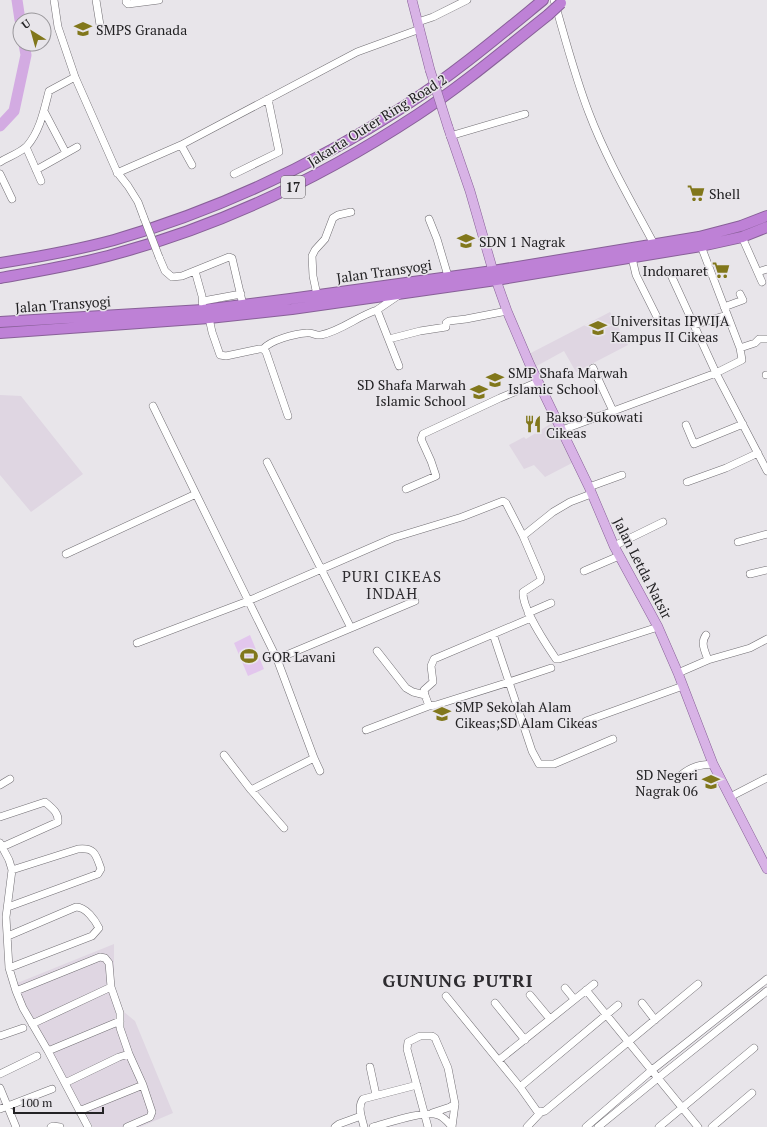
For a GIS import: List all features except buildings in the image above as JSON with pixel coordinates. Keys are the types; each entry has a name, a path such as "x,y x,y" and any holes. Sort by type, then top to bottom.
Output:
{"highway":[{"name":"Jakarta Outer Ring Road 2","path":"0,263 51,255 162,226 227,201 282,176 339,146 407,104 454,71 542,0"},
{"name":"Jakarta Outer Ring Road 2","path":"0,278 53,269 115,254 166,239 232,215 289,189 347,158 418,115 463,83 548,15 560,1"},
{"name":"Jalan Transyogi","path":"0,322 291,304 401,293 717,233 767,216"},
{"name":"Jalan Transyogi","path":"0,333 243,305 291,304 316,295 448,276 495,275 632,258 742,237 767,227"}],"main road":[{"name":"Jalan Letda Natsir","path":"412,0 430,70 470,191 506,311 590,490 614,546 658,627 678,673 713,764 767,868"}],"street":[{"path":"54,0 58,27 74,77 117,173 128,186 138,202 165,271 172,277 182,276 230,257 232,258 243,305"},
{"path":"96,0 100,25"},
{"path":"126,0 128,4 159,0"},
{"path":"117,173 181,145 357,52 419,25 467,0"},
{"path":"560,1 578,82 589,114 612,164 654,244"},
{"path":"0,162 26,147 35,134 44,111 49,91 74,77"},
{"path":"234,174 279,152 268,99"},
{"path":"44,111 66,153"},
{"path":"449,131 524,114"},
{"path":"181,145 192,165"},
{"path":"26,147 41,181"},
{"path":"36,170 77,147"},
{"path":"0,174 2,186 12,199"},
{"path":"316,295 312,256 315,250 325,239 334,218 337,215 351,212"},
{"path":"429,219 437,239 448,276"},
{"path":"742,237 762,282"},
{"path":"562,430 716,373 742,360 740,348 701,246"},
{"path":"632,258 640,283 657,317"},
{"path":"758,272 767,269"},
{"path":"194,271 220,355 226,356 263,349 271,342 305,333 312,333 317,336 322,335 341,328 357,318 377,310 401,293"},
{"path":"671,275 716,373 767,471"},
{"path":"205,310 241,294"},
{"path":"724,307 743,300 740,294"},
{"path":"377,310 398,366"},
{"path":"388,339 420,331 446,327 446,323 449,320 466,319 506,311"},
{"path":"694,325 727,315"},
{"path":"740,348 755,343 759,339 767,339"},
{"path":"263,349 266,352 288,416"},
{"path":"593,368 613,411"},
{"path":"406,489 436,476 421,439 423,434 538,382"},
{"path":"153,406 277,659 320,771"},
{"path":"686,425 694,444 743,424"},
{"path":"687,482 726,468 758,453"},
{"path":"267,462 351,628"},
{"path":"523,536 552,512 590,490 622,475"},
{"path":"66,554 196,494"},
{"path":"137,643 248,601 393,538 462,517 503,500 523,536 541,579 522,593 530,615 558,659 658,627"},
{"path":"614,546 663,522"},
{"path":"738,542 767,534"},
{"path":"584,571 619,556"},
{"path":"750,574 767,570"},
{"path":"277,659 415,601"},
{"path":"429,706 424,690 433,682 431,666 434,659 493,634 530,615 551,602"},
{"path":"493,634 532,751 539,764 554,764 613,739"},
{"path":"706,635 703,639 703,648 708,660"},
{"path":"678,673 708,660 750,648 767,639"},
{"path":"377,651 406,688 413,692 425,695"},
{"path":"366,730 429,706 551,668"},
{"path":"586,721 683,686"},
{"path":"224,755 251,790 284,828"},
{"path":"251,790 314,758"},
{"path":"680,775 689,768 713,764"},
{"path":"730,797 767,778"},
{"path":"0,785 10,780"},
{"path":"0,817 42,802 45,802 52,807 58,817 58,822 1,845 12,870 6,917 9,968 16,991 32,1024 88,1127"},
{"path":"8,907 98,874 101,869 96,855 91,850 84,848 12,870"},
{"path":"8,936 76,907 82,908 89,914 95,920 99,928 92,936 9,968"},
{"path":"16,991 100,957 107,959 110,970 111,987 118,1006 120,1028 143,1085 152,1114 148,1118 127,1127"},
{"path":"586,1127 652,1070 767,979"},
{"path":"499,1060 594,984"},
{"path":"527,1127 541,1112 545,1111 698,984"},
{"path":"32,1024 111,987"},
{"path":"565,988 574,999"},
{"path":"586,990 698,1127"},
{"path":"598,1127 767,991"},
{"path":"530,994 550,1019"},
{"path":"446,996 499,1060 537,1111 541,1112"},
{"path":"494,1003 525,1040"},
{"path":"642,1003 654,1020"},
{"path":"520,1087 618,1005"},
{"path":"48,1051 120,1021"},
{"path":"0,1036 23,1028"},
{"path":"428,1127 428,1113 416,1085 407,1049 408,1042 420,1036 432,1036 435,1038 448,1068 455,1104 452,1127"},
{"path":"660,1127 754,1048"},
{"path":"65,1084 119,1057 130,1054"},
{"path":"0,1074 37,1056"},
{"path":"370,1067 376,1095"},
{"path":"79,1111 143,1085"},
{"path":"364,1127 360,1105 364,1098 416,1085"},
{"path":"0,1088 16,1127"},
{"path":"0,1109 52,1089"},
{"path":"712,1127 752,1093"},
{"path":"373,1127 450,1107 455,1104"},
{"path":"428,1113 441,1116 452,1127"},
{"path":"335,1127 339,1124 361,1116"},
{"path":"51,1127 60,1127"}],"shaded area":[{"name":"Universitas IPWIJA Kampus II Cikeas","path":"610,312 628,345 576,372 564,351 533,368 527,355"},
{"path":"0,395 21,396 83,474 31,512 0,475"},
{"path":"552,423 572,463 545,477 534,465 524,469 509,445 524,437 526,439"},
{"name":"GOR Lavani","path":"250,635 264,669 248,676 234,643"},
{"path":"114,944 114,985 124,1012 135,1021 173,1113 140,1127 93,1127 15,984"}],"waterway":[{"path":"17,0 19,12"},
{"path":"0,126 14,111 25,52"}],"place":[{"name":"SMPS Granada","path":"83,29"},
{"name":"Shell","path":"696,193"},
{"name":"SDN 1 Nagrak","path":"466,241"},
{"name":"Indomaret","path":"721,270"},
{"name":"Universitas IPWIJA Kampus II Cikeas","path":"598,328"},
{"name":"SMP Shafa Marwah Islamic School","path":"495,380"},
{"name":"SD Shafa Marwah Islamic School","path":"479,392"},
{"name":"Bakso Sukowati Cikeas","path":"533,424"},
{"name":"GOR Lavani","path":"249,656"},
{"name":"SMP Sekolah Alam Cikeas;SD Alam Cikeas","path":"442,714"},
{"name":"SD Negeri Nagrak 06","path":"711,782"}],"district":[{"name":"PURI CIKEAS INDAH","path":"392,584"},
{"name":"GUNUNG PUTRI","path":"458,980"}]}
